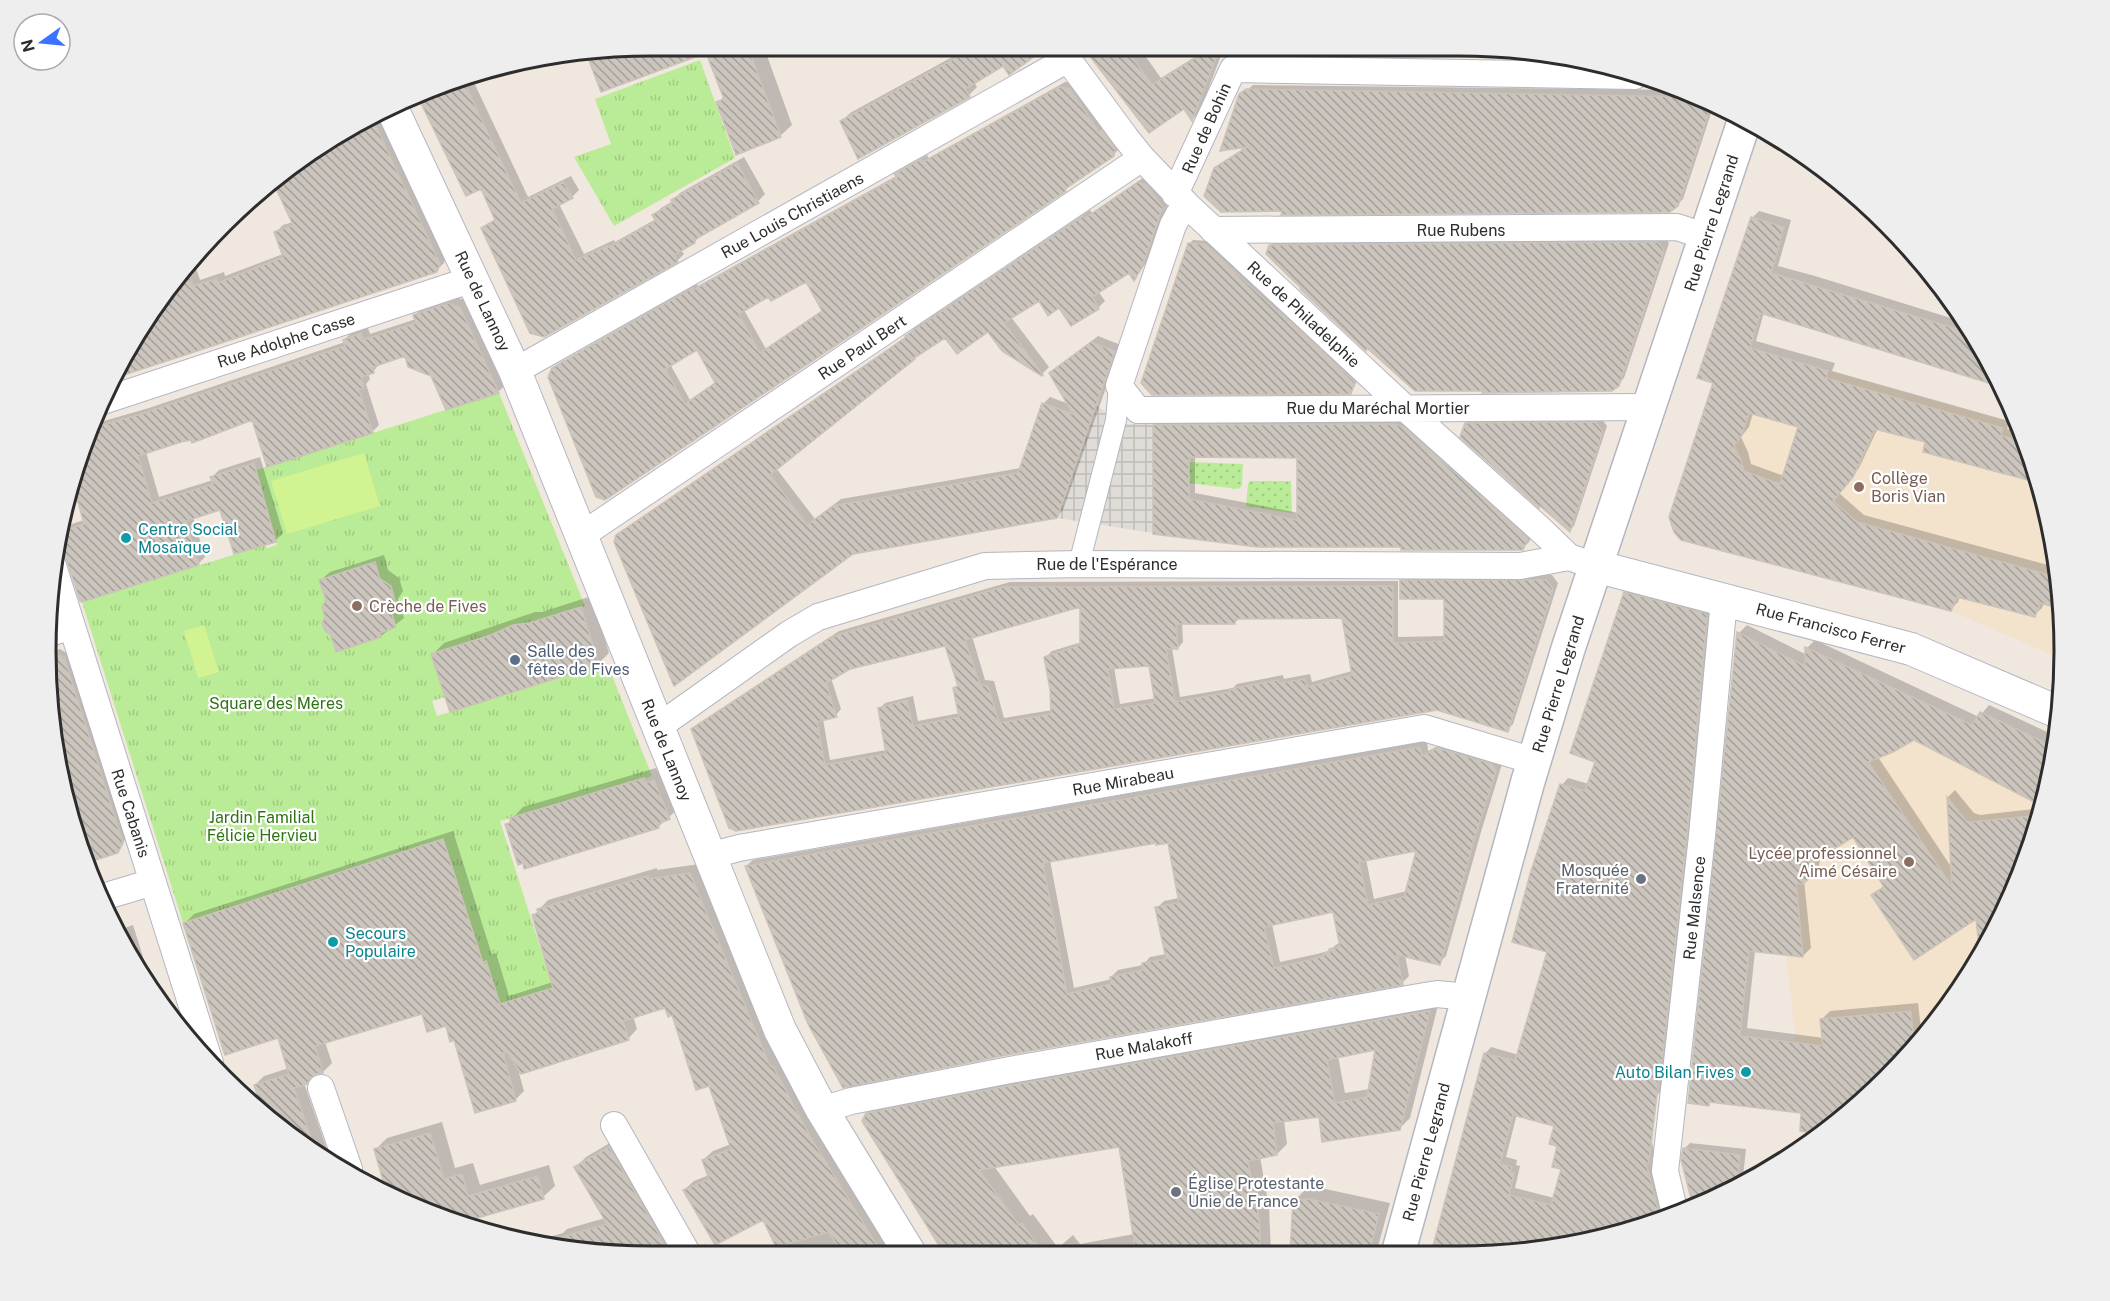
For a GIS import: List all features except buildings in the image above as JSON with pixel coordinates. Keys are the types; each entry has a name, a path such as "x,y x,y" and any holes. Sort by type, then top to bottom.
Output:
{"main road":[{"name":"Rue Pierre Legrand","path":"1400,1246 1534,760 1582,562 1648,407 1742,127"}],"street":[{"name":"Rue Louis Christiaens","path":"515,371 1061,56"},
{"name":"Rue de Philadelphie","path":"1066,56 1142,158 1182,200 1405,408 1582,562"},
{"name":"Rue de Bohin","path":"1182,200 1233,69 1611,76"},
{"name":"Rue de Lannoy","path":"395,114 515,371 780,1030 822,1110 905,1246"},
{"name":"Rue Paul Bert","path":"582,535 1142,158"},
{"path":"1079,564 1116,420 1119,386 1182,200"},
{"name":"Rue Rubens","path":"1213,230 1677,228 1707,237"},
{"name":"Rue Adolphe Casse","path":"112,398 473,279"},
{"name":"Rue du Maréchal Mortier","path":"1119,386 1138,410 1648,407"},
{"name":"Rue de l'Espérance","path":"658,727 789,634 831,612 985,566 1079,564 1520,566 1582,562"},
{"name":"Rue Francisco Ferrer","path":"1582,562 1911,650 2051,709"},
{"name":"Rue Cabanis","path":"60,587 204,1044"},
{"name":"Rue Malsence","path":"1673,1205 1665,1171 1702,836 1724,600"},
{"path":"57,631 72,626"},
{"name":"Rue Mirabeau","path":"709,856 739,848 1424,728 1534,760"},
{"path":"109,895 153,882"},
{"name":"Rue Malakoff","path":"822,1110 851,1101 998,1072 1437,994 1468,997"},
{"path":"321,1088 345,1161"},
{"path":"614,1125 683,1246"}],"shaded area":[{"path":"1460,56 1519,59 1386,57"},
{"name":"Collège Boris Vian","path":"1828,371 2009,422 2023,459 2043,534 2053,612 2054,656 1951,611 1684,541 1674,532 1669,518 1713,383 1813,416"},
{"path":"1096,405 1123,424 1153,424 1153,533 1057,518"},
{"name":"Lycée professionnel Aimé Césaire","path":"1737,632 1792,659 1774,678 1804,684 1805,647 1971,725 1980,712 2047,744 2043,767 2023,842 1993,914 1975,948 1932,1013 1907,1043 1852,1098 1809,1132 1800,1131 1802,1094 1786,955 1803,957 1781,737"}],"green space":[{"path":"700,60 735,158 614,226 574,157 611,144 595,99"},
{"name":"Square des Mères","path":"499,393 585,606 529,623 513,625 491,635 431,654 445,697 432,701 437,716 607,663 652,776 500,821 553,988 500,1004 487,962 483,963 443,839 183,923 82,602 265,545 267,548 277,545 256,470"},
{"path":"364,453 380,506 287,534 271,481"},
{"path":"1189,462 1243,464 1242,486 1238,489 1189,483"},
{"path":"1250,481 1291,481 1292,513 1246,506"},
{"path":"204,625 219,672 198,678 184,631"}],"place":[{"name":"Collège Boris Vian","path":"1859,487"},
{"name":"Centre Social Mosaïque","path":"126,538"},
{"name":"Crèche de Fives","path":"357,606"},
{"name":"Salle des fêtes de Fives","path":"515,660"},
{"name":"Lycée professionnel Aimé Césaire","path":"1909,862"},
{"name":"Mosquée Fraternité","path":"1641,879"},
{"name":"Secours Populaire","path":"333,942"},
{"name":"Auto Bilan Fives","path":"1746,1072"},
{"name":"Église Protestante Unie de France","path":"1176,1192"}],"park label":[{"name":"Jardin Familial Félicie Hervieu","path":"262,826"}]}
